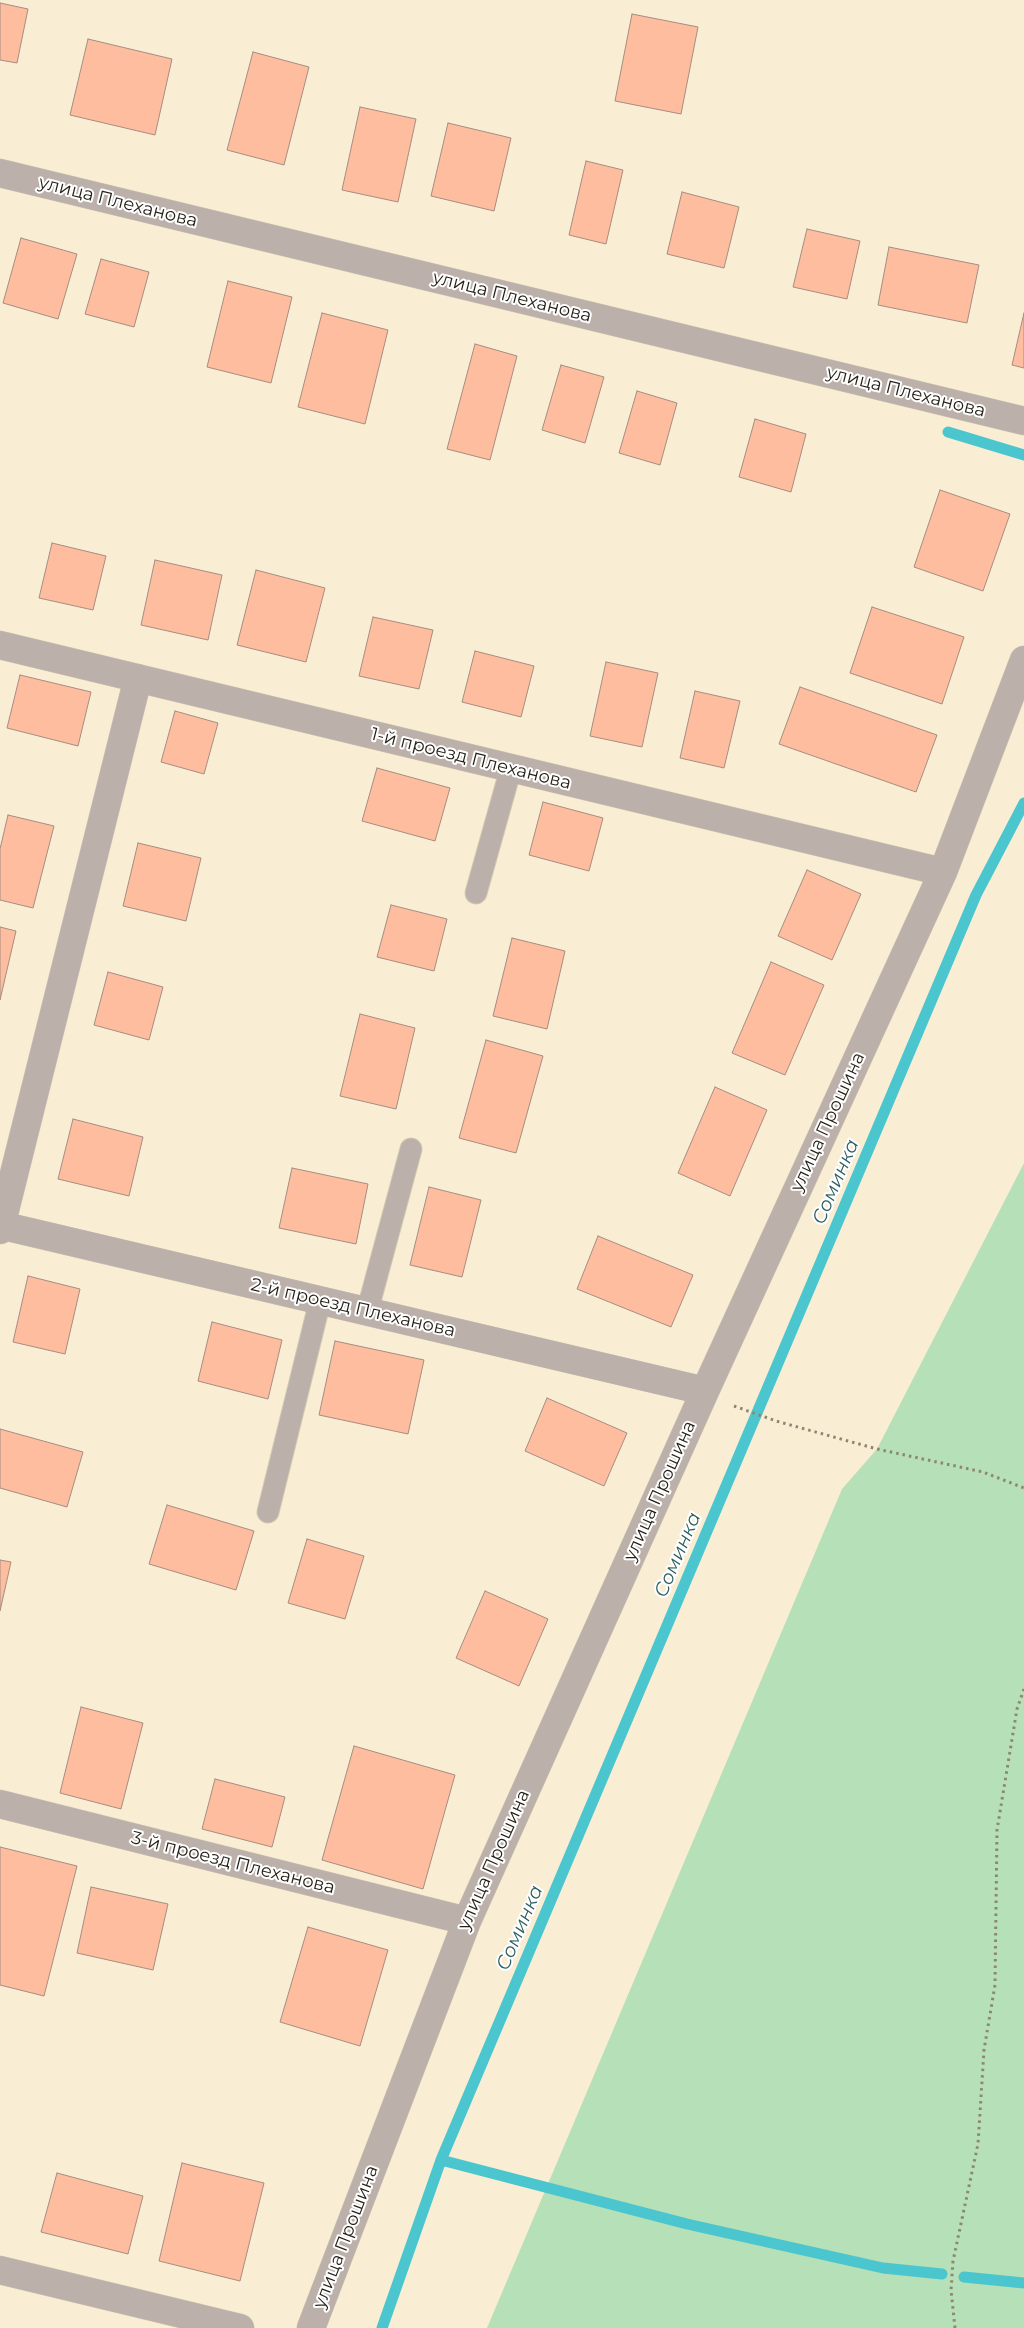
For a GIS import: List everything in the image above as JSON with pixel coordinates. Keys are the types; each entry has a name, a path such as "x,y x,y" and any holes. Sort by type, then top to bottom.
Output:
{"street":[{"name":"улица Плеханова","path":"0,173 1024,421"},
{"name":"1-й проезд Плеханова","path":"0,645 943,872"},
{"name":"улица Прошина","path":"311,2328 467,1921 717,1397 943,872 1024,660"},
{"path":"0,1227 138,678"},
{"name":"2-й проезд Плеханова","path":"0,1227 367,1312 717,1397"},
{"name":"3-й проезд Плеханова","path":"0,1804 467,1921"},
{"path":"0,2270 240,2328"}],"lane":[{"path":"476,893 511,768"},
{"path":"367,1312 411,1149"},
{"path":"268,1512 320,1301"}],"path":[{"path":"717,1397 776,1421 877,1449 982,1472 1024,1488"},
{"path":"955,2328 951,2290 953,2261 978,2144 984,2050 995,1985 997,1830 1017,1708 1024,1688"}],"green space":[{"path":"1024,1163 1024,2328 487,2328 842,1489 877,1449"}],"building":[{"path":"0,3 28,9 17,63 0,60"},
{"path":"632,14 698,27 681,114 615,101"},
{"path":"88,39 172,59 155,135 70,115"},
{"path":"253,52 309,67 284,165 227,150"},
{"path":"360,107 416,119 398,202 342,190"},
{"path":"448,123 511,138 494,211 431,196"},
{"path":"586,161 623,170 606,244 569,235"},
{"path":"682,192 739,207 724,268 667,254"},
{"path":"807,229 860,241 847,299 793,287"},
{"path":"21,238 77,254 58,319 3,303"},
{"path":"889,247 979,265 967,323 878,305"},
{"path":"101,259 149,272 134,327 85,314"},
{"path":"228,281 292,297 271,383 207,367"},
{"path":"322,313 388,330 365,424 298,407"},
{"path":"1024,313 1024,368 1012,365"},
{"path":"475,344 517,356 490,460 447,449"},
{"path":"561,365 604,377 585,443 542,430"},
{"path":"637,391 677,403 660,465 619,453"},
{"path":"755,419 806,434 791,492 739,477"},
{"path":"940,490 1010,514 983,591 914,567"},
{"path":"52,543 106,556 93,610 39,598"},
{"path":"155,560 222,575 208,640 141,625"},
{"path":"256,570 325,588 306,662 237,645"},
{"path":"872,607 964,637 942,704 850,673"},
{"path":"373,617 433,630 419,689 359,676"},
{"path":"475,651 534,666 521,717 462,702"},
{"path":"606,662 658,673 642,747 590,736"},
{"path":"20,675 91,692 78,746 7,728"},
{"path":"800,687 937,735 916,792 779,744"},
{"path":"695,691 740,701 724,768 680,758"},
{"path":"175,711 218,723 204,774 161,762"},
{"path":"377,768 450,788 435,841 362,821"},
{"path":"543,802 603,818 589,871 529,855"},
{"path":"8,815 54,826 33,908 0,900 0,849"},
{"path":"138,843 201,858 186,921 123,906"},
{"path":"807,870 861,894 832,960 778,936"},
{"path":"391,905 447,919 434,971 377,957"},
{"path":"0,927 16,931 0,1000"},
{"path":"512,938 565,951 547,1029 493,1016"},
{"path":"771,962 824,985 785,1075 732,1053"},
{"path":"108,972 163,987 149,1040 94,1025"},
{"path":"360,1014 415,1028 396,1109 340,1096"},
{"path":"486,1040 543,1056 516,1153 459,1138"},
{"path":"715,1087 767,1110 730,1196 678,1173"},
{"path":"73,1119 143,1137 129,1196 58,1179"},
{"path":"292,1168 368,1184 356,1244 279,1228"},
{"path":"429,1187 481,1200 462,1277 410,1265"},
{"path":"598,1236 693,1275 671,1327 577,1289"},
{"path":"28,1276 80,1289 65,1354 13,1342"},
{"path":"212,1322 282,1340 268,1399 198,1381"},
{"path":"335,1341 424,1360 408,1434 319,1415"},
{"path":"547,1398 627,1433 604,1486 525,1451"},
{"path":"0,1429 83,1452 67,1507 0,1488"},
{"path":"167,1505 254,1531 236,1590 149,1564"},
{"path":"307,1539 364,1556 345,1619 288,1603"},
{"path":"0,1560 11,1562 0,1611"},
{"path":"485,1591 548,1619 519,1686 456,1658"},
{"path":"81,1707 143,1723 121,1809 60,1793"},
{"path":"354,1746 455,1775 423,1889 322,1860"},
{"path":"215,1779 285,1797 272,1847 202,1829"},
{"path":"0,1847 77,1866 44,1996 0,1985"},
{"path":"91,1887 168,1904 153,1970 77,1953"},
{"path":"308,1927 388,1950 360,2046 280,2022"},
{"path":"182,2163 264,2183 240,2281 159,2261"},
{"path":"57,2173 143,2196 128,2254 41,2232"}],"waterway":[{"path":"948,432 1024,455"},
{"name":"Соминка","path":"382,2328 441,2160 976,895 1024,803"},
{"path":"441,2160 687,2224 883,2268 942,2274"},
{"path":"964,2277 1024,2283"}]}
